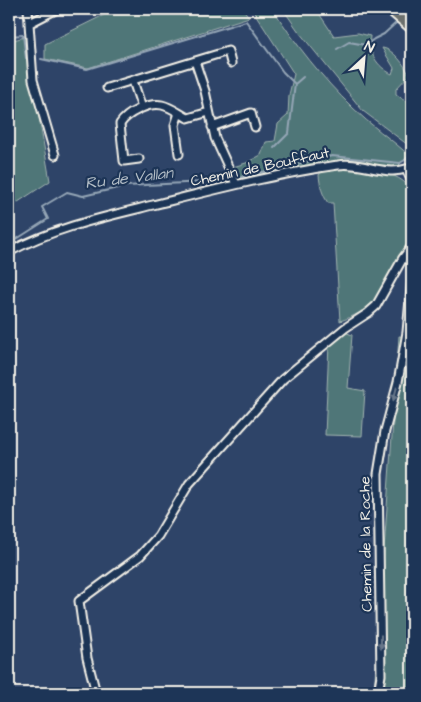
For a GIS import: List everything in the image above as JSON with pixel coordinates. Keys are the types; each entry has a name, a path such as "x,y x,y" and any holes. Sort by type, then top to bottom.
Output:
{"main road":[{"path":"391,9 412,27"}],"street":[{"path":"28,9 33,80 55,155"},
{"path":"30,23 58,9"},
{"path":"107,88 228,51 231,63"},
{"path":"195,61 215,138 234,179"},
{"path":"133,81 142,108"},
{"path":"139,159 124,160 120,124 123,120 142,108 161,105 188,118 208,112"},
{"path":"179,113 175,125 179,154"},
{"path":"212,127 251,113 255,127"},
{"path":"412,162 406,169 412,181"},
{"name":"Chemin de Bouffaut","path":"9,252 32,241 94,220 234,179 341,164 393,171 406,169"},
{"path":"96,693 86,658 79,601 140,556 158,536 189,484 283,379 345,328 376,306 403,258 412,246"},
{"name":"Chemin de la Roche","path":"378,693 381,676 381,614 378,474 385,431 398,382 405,343 412,277"}],"green space":[{"path":"116,9 243,9 249,17 88,68 45,59 45,44"},
{"path":"252,9 273,9 300,48 342,97 409,155 397,167 342,161 238,180 233,167 261,155 266,142 275,141 278,124 288,115 289,95 294,74"},
{"path":"283,9 316,9 334,36 358,33 370,36 372,53 378,63 392,74 394,68 382,48 390,51 398,58 409,75 396,89 396,94 405,101 412,101 412,148 363,111 299,32"},
{"path":"25,37 50,181 9,208 9,41"},
{"path":"341,169 390,174 406,184 412,191 412,228 408,242 374,301 358,313 340,321 333,203 328,203 324,196 319,175 321,172"},
{"path":"345,332 352,335 348,388 365,391 362,436 325,435 329,344"},
{"path":"399,336 412,338 412,693 374,693"}],"waterway":[{"path":"41,59 87,69 246,21 283,72 295,84"},
{"path":"337,49 349,42 366,45 384,34 397,22"},
{"path":"9,36 23,35 26,58"},
{"path":"274,148 289,133 295,84 303,77"},
{"name":"Ru de Vallan","path":"241,177 332,156 400,163 412,156"},
{"name":"Ru de Vallan","path":"9,244 48,219 42,207 67,192 83,196 126,186 224,181"}]}
